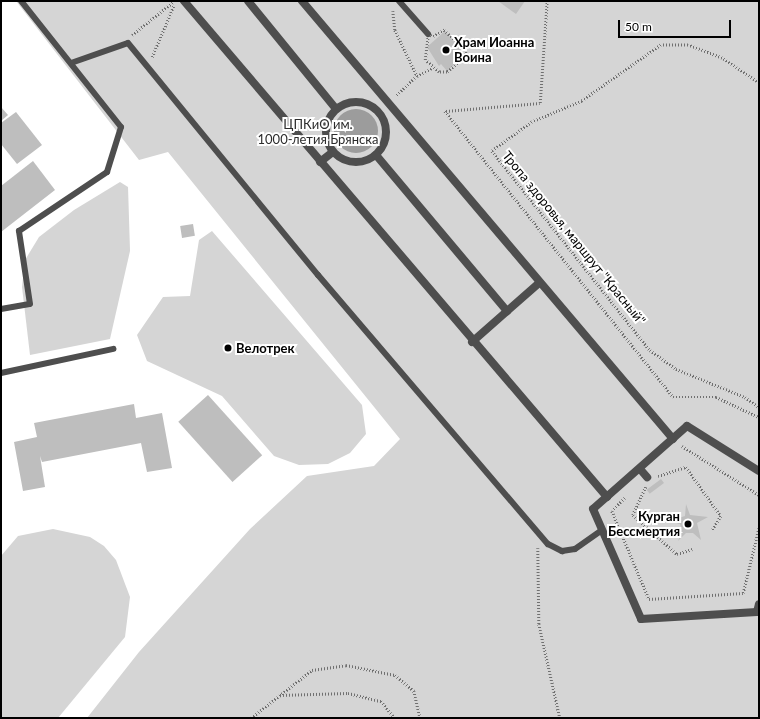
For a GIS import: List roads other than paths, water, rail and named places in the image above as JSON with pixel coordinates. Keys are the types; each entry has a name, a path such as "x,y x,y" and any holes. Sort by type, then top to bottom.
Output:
{"street":[{"path":"184,1 472,342 607,497"},
{"path":"248,1 336,109"},
{"path":"302,1 539,283 673,439"},
{"path":"358,101 379,111 386,134 376,155 354,162 333,152 325,129 336,109 358,101"},
{"path":"379,111 388,103"},
{"path":"320,162 333,152"},
{"path":"376,155 507,311"},
{"path":"472,342 539,283"},
{"path":"759,471 687,426 593,509 641,619 757,612 759,604"},
{"path":"640,469 648,477"}],"lane":[{"path":"1,309 30,304 19,231 108,172 121,127 21,1"},
{"path":"399,1 428,34"},
{"path":"71,63 128,43 318,275 548,544 562,551 575,550 602,530"},
{"path":"1,373 113,349"}],"place":[{"name":"Храм Иоанна Воина","path":"446,50"},
{"name":"Велотрек","path":"228,348"},
{"name":"Курган Бессмертия","path":"688,524"}],"park label":[{"name":"ЦПКиО им. 1000-летия Брянска","path":"318,132"}]}
